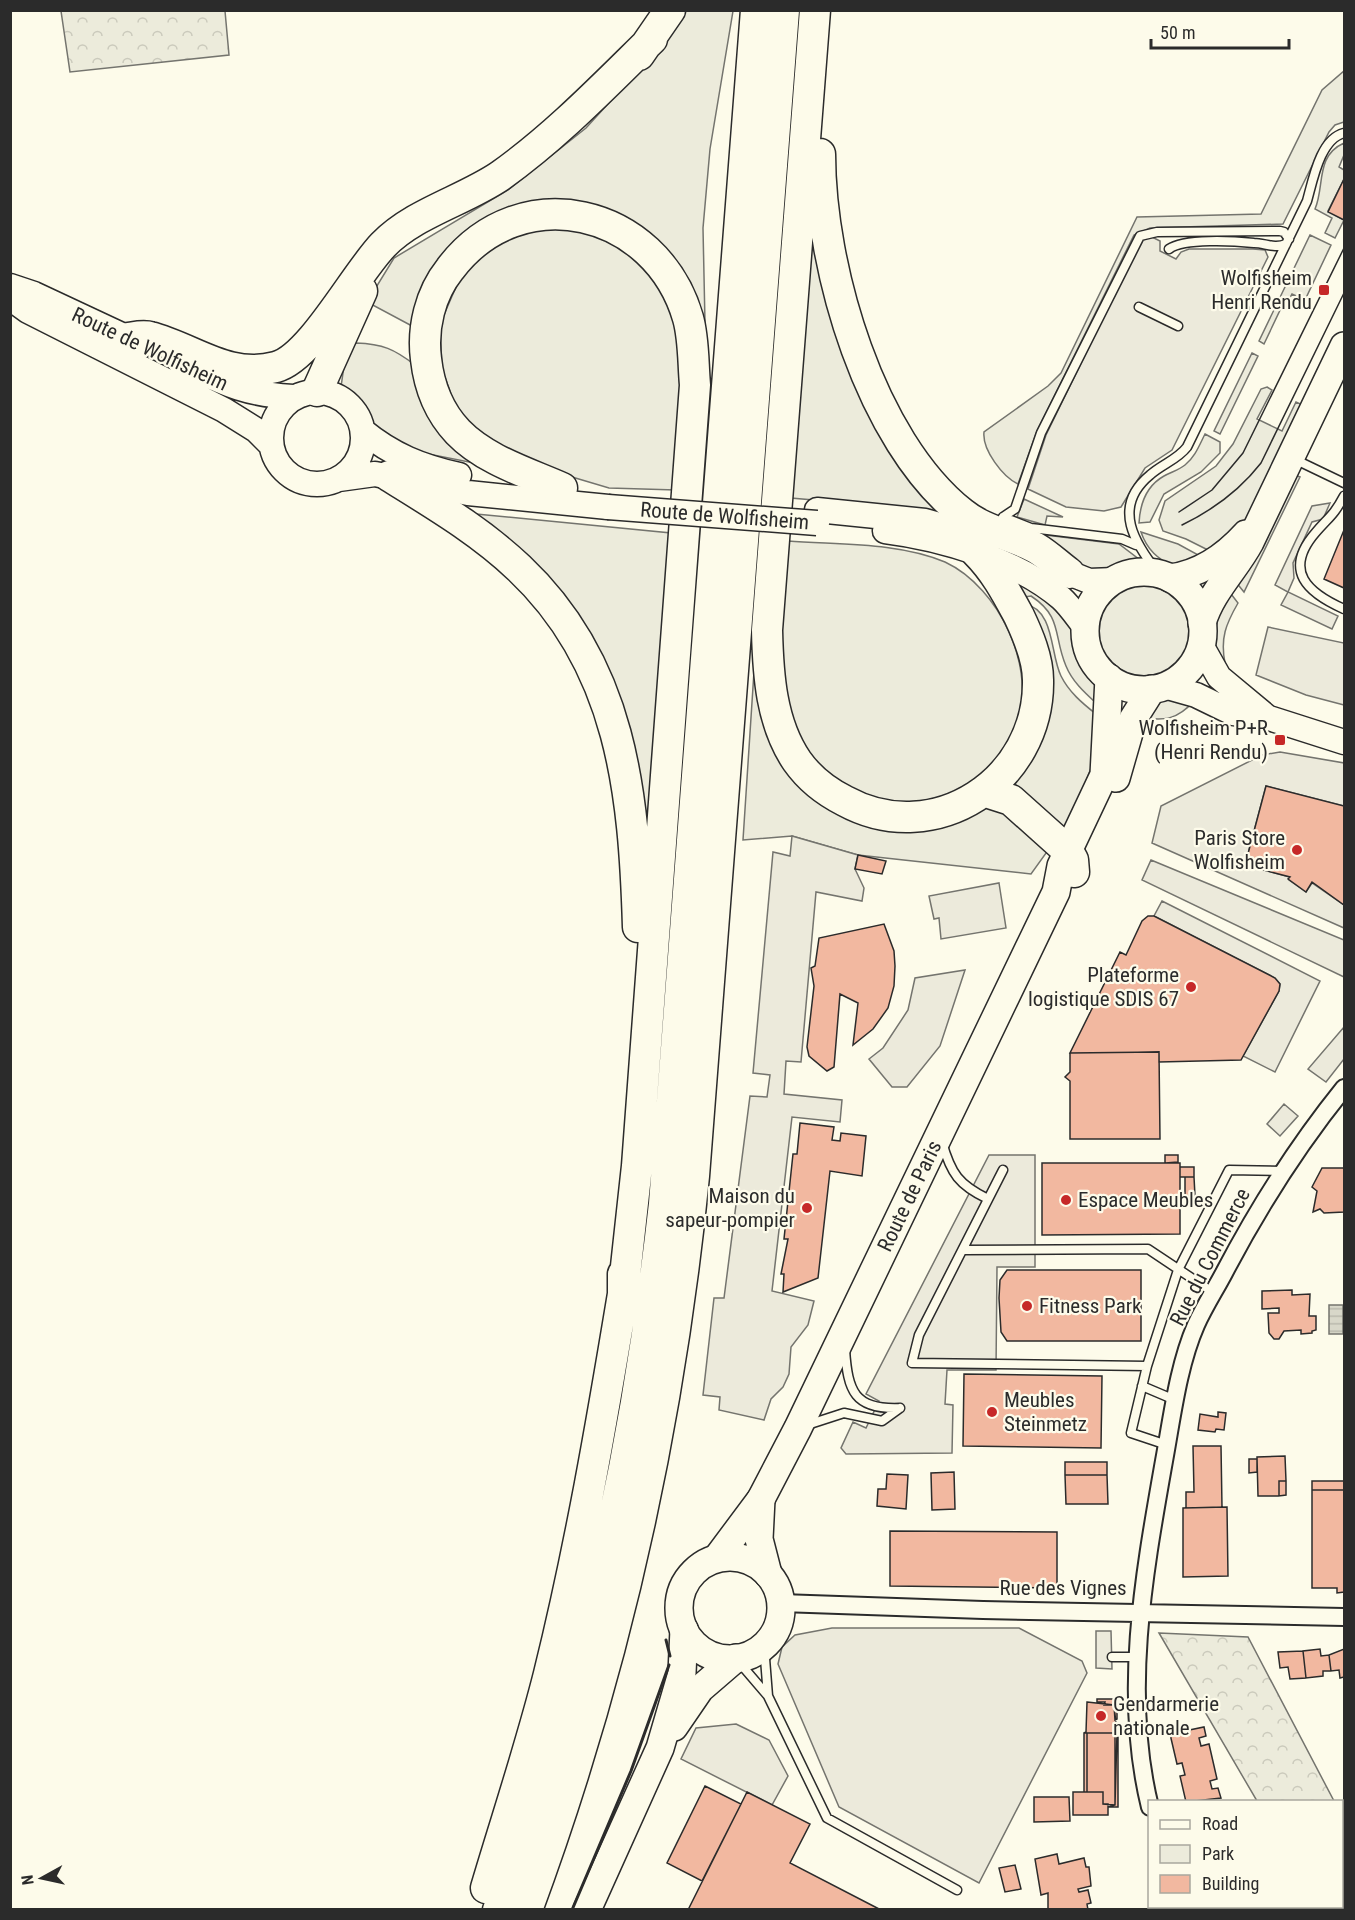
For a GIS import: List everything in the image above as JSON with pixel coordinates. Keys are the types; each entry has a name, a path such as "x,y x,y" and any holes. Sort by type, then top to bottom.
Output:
{"highway":[{"path":"305,394 354,303 390,254 423,230 484,198 538,160 595,108 651,39 670,10"},
{"path":"498,1910 544,1777 588,1628 620,1490 656,1277 664,1204 756,10"},
{"path":"527,1910 564,1806 624,1601 663,1414 683,1284 694,1176 784,10"},
{"path":"815,10 767,630 768,671 779,722 797,760 831,794 855,807 905,818 953,808 986,792 1003,777 1028,738 1037,702 1038,678 1027,633 999,579 976,552"},
{"path":"824,10 819,107 823,216 849,331 867,375 891,422 934,489 963,514 984,527 1036,549 1069,573"},
{"path":"128,338 149,336 219,364 237,368 267,369 291,361 304,349 362,269 384,245 399,232 478,189 532,152 565,125 651,39"},
{"path":"480,1910 536,1722 558,1635 598,1443 623,1294 637,1166 695,385 688,318 677,290 660,265 642,246 623,232 604,223 559,213 515,219 475,242 458,257 443,277 433,298 426,324 424,346 428,373 435,396 445,416 459,433 475,446 507,464 562,488"},
{"path":"389,476 478,534 534,582 584,651 599,683 620,743 630,794 639,980 623,1199 623,1294"},
{"path":"934,489 968,498 1003,517"},
{"path":"986,792 1011,800 1066,872"}],"main road":[{"name":"Route de Wolfisheim","path":"10,286 34,294 236,389 260,395 305,394"},
{"name":"Route de Wolfisheim","path":"10,298 28,311 224,410 256,429 271,445"},
{"path":"1158,688 1174,681 1191,666 1212,597 1238,564 1344,346"},
{"path":"305,394 336,396 352,407 363,431 359,459 350,471 339,479 325,484 310,484 284,471 271,445 271,430 276,417 305,394"},
{"name":"Route de Wolfisheim","path":"363,431 403,459 433,469 505,484 562,488 609,501"},
{"name":"Route de Wolfisheim","path":"339,479 360,475 389,476 468,493 817,517 895,517 952,527 996,542 1089,581 1114,580"},
{"path":"1262,515 1242,537 1214,561 1190,574 1164,576 1136,572 1114,580 1097,595 1091,604 1085,627 1093,661 1109,678 1130,688 1158,688 1196,695 1233,713 1269,718 1344,742"},
{"name":"Route de Wolfisheim","path":"817,517 916,536 976,552 1047,587 1067,604 1085,627"},
{"path":"1164,576 1188,592 1195,602 1201,634 1218,677 1269,718"},
{"name":"Route de Paris","path":"717,1558 761,1499 798,1428 1066,872 1104,775 1109,678"},
{"name":"Route de Paris","path":"1066,872 1109,799 1132,719 1158,688"},
{"name":"Route de Paris","path":"761,1499 759,1539 768,1574"},
{"path":"717,1558 741,1558 755,1563 768,1574 777,1587 781,1603 780,1618 774,1633 764,1646 751,1654 736,1658 718,1658 704,1652 693,1642 684,1629 679,1614 680,1598 686,1582 696,1570 717,1558"},
{"path":"587,1910 660,1748 682,1673 684,1629"},
{"path":"660,1748 700,1689 736,1658"}],"street":[{"name":"Rue du Commerce","path":"1148,1802 1139,1752 1140,1611 1144,1572 1175,1400 1196,1326 1258,1207 1344,1088"},
{"name":"Rue des Vignes","path":"781,1603 983,1610 1140,1611 1344,1617"}],"lane":[{"path":"1136,545 1129,518 1138,489 1150,475 1175,459 1187,447 1307,201 1315,173 1329,143 1338,134 1344,133"},
{"path":"1003,517 1015,509 1041,433 1140,236 1157,232 1280,231 1284,232 1287,242"},
{"path":"1170,249 1183,243 1253,243 1278,247 1287,242"},
{"path":"1139,308 1179,326"},
{"path":"1291,457 1344,483"},
{"path":"1344,496 1332,518 1315,533 1305,549 1301,565 1303,579 1317,597 1344,609"},
{"path":"1003,517 1031,528 1122,539 1136,545 1164,576"},
{"path":"940,1134 947,1159 958,1181 988,1199"},
{"path":"1003,1170 919,1335 912,1363 1147,1366"},
{"path":"1167,1445 1131,1433 1147,1366 1178,1270 1229,1170 1284,1172"},
{"path":"963,1250 1148,1249 1214,1293"},
{"path":"798,1428 844,1413 882,1420 900,1408 869,1405 855,1395 848,1378 844,1334"},
{"path":"1142,1386 1175,1400"},
{"path":"764,1646 768,1696"},
{"path":"1112,1657 1139,1657"},
{"path":"736,1658 747,1675 768,1696 827,1818 957,1890"}],"green space":[{"path":"61,11 225,11 229,55 70,72"},
{"path":"677,11 733,11 710,149 703,228 705,323 699,325 668,257 527,207 412,326 367,302 394,258 508,190 586,128 627,83"},
{"path":"1344,71 1344,122 1335,125 1329,132 1283,224 1150,228 1134,235 1037,431 1018,484 1012,480 990,455 986,447 984,432 1048,386 1061,373 1137,217 1261,214 1322,90"},
{"path":"1344,143 1344,155 1339,167 1344,170 1344,179 1328,211 1344,220 1335,238 1325,233 1332,218 1315,209 1325,164 1335,149"},
{"path":"813,216 821,270 845,357 985,529 905,508 791,498"},
{"path":"572,227 611,240 640,261 660,288 673,318 682,387 676,490 609,488 525,463 485,441 456,408 442,369 440,324 459,280 488,249 526,231"},
{"path":"1310,235 1331,245 1305,300 1292,294 1286,305 1283,304 1264,344 1259,341"},
{"path":"356,343 388,348 415,365 479,464 408,450 377,431 359,400 341,387 346,352"},
{"path":"1252,353 1258,356 1220,434 1214,431"},
{"path":"1267,387 1272,390 1257,419 1282,431 1296,402 1305,406 1254,511 1239,532 1214,553 1163,531 1159,520 1165,501 1216,466 1233,444 1261,389"},
{"path":"1205,434 1220,442 1220,453 1201,472 1164,494 1150,522 1139,523 1148,490 1158,480 1188,462"},
{"path":"1292,474 1300,477 1244,592 1235,581"},
{"path":"1024,499 1063,517 1047,516 1045,525 1017,517"},
{"path":"476,514 671,533 647,850 620,715 471,517"},
{"path":"1141,532 1178,544 1202,557 1174,567 1154,553 1146,544"},
{"path":"1029,533 1119,544 1140,560 1101,571 1087,571"},
{"path":"788,541 888,548 927,556 945,562 965,574 990,600 1008,630 1022,686 1013,734 987,771 949,794 905,803 860,795 820,766 791,716 782,674 782,607"},
{"path":"1006,572 1044,592 1072,624 1077,655 1098,689 1096,703 1072,677 1062,655 1053,619 1031,596 1017,598"},
{"path":"1144,585 1162,589 1176,599 1186,613 1190,631 1186,649 1176,663 1162,673 1144,677 1126,673 1112,663 1102,649 1098,631 1102,613 1112,599 1126,589"},
{"path":"1228,590 1238,603 1225,632 1223,646 1225,663 1220,669 1214,637 1219,610"},
{"path":"1025,604 1035,608 1047,624 1064,682 1076,697 1096,714 1093,763 1072,817 1031,874 858,855 792,836 743,840 756,641 785,761 909,826 1029,757"},
{"path":"1169,698 1194,701 1182,712 1170,718 1140,717 1153,703"},
{"path":"1159,1633 1248,1637 1333,1800 1256,1800"}],"shaded area":[{"path":"1150,236 1160,241 1160,251 1176,259 1181,252 1189,249 1265,250 1268,257 1172,450 1145,468 1121,507 1104,511 1066,507 1028,489 1046,435 1140,242"},
{"path":"1330,503 1323,519 1312,522 1293,563 1294,578 1288,592 1275,585 1312,506"},
{"path":"1288,592 1338,616 1332,629 1281,605"},
{"path":"1268,627 1344,643 1344,705 1306,695 1256,675"},
{"path":"1280,752 1344,763 1344,806 1266,786 1245,865 1290,877 1289,880 1306,892 1312,883 1344,905 1344,928 1152,843 1161,806 1262,755"},
{"path":"792,836 858,855 855,869 864,888 862,901 816,892 801,1062 786,1061 784,1094 842,1100 840,1122 792,1117 772,1291 814,1301 808,1325 791,1347 789,1374 783,1387 771,1399 764,1420 719,1410 720,1397 703,1395 714,1298 724,1298 750,1096 767,1097 770,1075 753,1073 773,852 790,856"},
{"path":"1151,860 1344,940 1344,977 1142,880"},
{"path":"999,883 1006,928 941,939 939,918 934,919 929,896"},
{"path":"1162,901 1320,981 1275,1072 1243,1056 1279,991 1280,984 1275,978 1154,916"},
{"path":"965,970 940,1046 907,1087 892,1087 869,1059 883,1048 908,1010 915,978"},
{"path":"1344,1027 1344,1059 1326,1082 1308,1069"},
{"path":"1284,1104 1298,1116 1280,1136 1267,1124"},
{"path":"989,1155 1035,1155 1035,1267 997,1267 996,1370 947,1370 945,1404 953,1405 952,1453 846,1454 841,1448 853,1422 866,1428 879,1401 866,1394"},
{"path":"1329,1305 1343,1305 1343,1334 1329,1334"},
{"path":"832,1628 1019,1628 1082,1661 1087,1673 979,1883 839,1807 778,1664 782,1647 795,1635"},
{"path":"1096,1631 1111,1631 1112,1669 1096,1668"},
{"path":"736,1724 769,1740 788,1776 772,1805 681,1759 696,1728"}],"building":[{"path":"1344,179 1344,220 1328,212"},
{"path":"1344,530 1344,588 1324,579"},
{"name":"Paris Store Wolfisheim","path":"1266,786 1344,806 1344,905 1312,882 1306,892 1288,879 1290,877 1245,865"},
{"path":"858,855 886,861 882,874 855,869"},
{"name":"Plateforme logistique SDIS 67","path":"1148,916 1154,916 1275,978 1280,984 1279,991 1241,1060 1159,1062 1159,1052 1070,1053 1120,952 1126,955 1142,921"},
{"path":"884,924 894,951 895,966 894,986 888,1008 873,1029 853,1045 858,1003 840,994 834,1067 827,1071 809,1056 807,1047 814,986 811,968 815,966 819,938"},
{"path":"1159,1052 1160,1139 1070,1139 1070,1081 1065,1077 1070,1072 1070,1053"},
{"name":"Maison du sapeur-pompier","path":"800,1123 834,1127 832,1140 840,1141 841,1133 866,1136 862,1176 830,1171 818,1278 783,1292 784,1274 781,1274 788,1239 784,1239 793,1154 797,1154"},
{"path":"1165,1155 1178,1155 1178,1162 1165,1163"},
{"path":"1042,1163 1180,1163 1180,1234 1042,1235"},
{"path":"1180,1167 1194,1167 1194,1177 1180,1177"},
{"path":"1322,1168 1344,1168 1344,1212 1324,1213 1320,1209 1313,1212 1317,1191 1312,1187"},
{"path":"1185,1177 1194,1177 1195,1196 1180,1196 1180,1194 1185,1194"},
{"path":"1007,1270 1141,1270 1141,1341 1007,1341 1001,1332 999,1298 1000,1280"},
{"path":"1292,1290 1292,1295 1310,1294 1309,1316 1316,1316 1316,1330 1312,1333 1301,1334 1301,1330 1284,1331 1279,1339 1274,1339 1269,1333 1268,1313 1279,1313 1279,1308 1262,1309 1262,1291"},
{"path":"964,1374 1102,1376 1101,1448 963,1446"},
{"path":"1218,1412 1226,1413 1224,1430 1216,1429 1215,1432 1198,1430 1200,1414 1218,1417"},
{"path":"1193,1446 1221,1446 1222,1507 1186,1508 1186,1492 1194,1492"},
{"path":"1285,1456 1286,1481 1279,1481 1279,1496 1258,1496 1257,1457"},
{"path":"1249,1459 1257,1459 1257,1472 1249,1473"},
{"path":"1065,1462 1107,1462 1107,1475 1065,1475"},
{"path":"954,1472 955,1509 932,1510 931,1473"},
{"path":"887,1474 908,1475 906,1509 877,1506 878,1489 886,1489"},
{"path":"1065,1475 1107,1475 1108,1504 1066,1504"},
{"path":"1279,1481 1286,1481 1286,1495 1279,1496"},
{"path":"1312,1481 1344,1481 1344,1490 1312,1490"},
{"path":"1312,1490 1344,1490 1344,1592 1337,1593 1337,1588 1312,1588"},
{"path":"1227,1507 1228,1576 1183,1577 1183,1508"},
{"path":"890,1531 1057,1532 1057,1588 890,1586"},
{"path":"1320,1649 1321,1656 1329,1655 1331,1671 1323,1671 1323,1676 1306,1678 1303,1651"},
{"path":"1344,1649 1344,1677 1340,1678 1339,1670 1331,1671 1329,1655"},
{"path":"1303,1651 1306,1678 1290,1679 1288,1667 1280,1668 1278,1652"},
{"path":"1097,1699 1117,1699 1117,1719 1115,1720 1114,1705 1104,1705 1105,1702 1097,1702"},
{"path":"1087,1702 1114,1705 1117,1733 1084,1733 1086,1732"},
{"path":"1204,1727 1206,1736 1199,1738 1201,1746 1209,1744 1217,1779 1210,1781 1212,1789 1218,1788 1221,1798 1186,1800 1180,1776 1185,1775 1182,1763 1177,1764 1170,1734"},
{"path":"1084,1733 1087,1733 1087,1792 1084,1792"},
{"path":"1087,1733 1117,1733 1115,1805 1103,1804 1103,1792 1087,1792"},
{"path":"1115,1733 1118,1733 1118,1807 1108,1807 1115,1805"},
{"path":"705,1786 741,1804 702,1881 667,1863"},
{"path":"747,1792 810,1824 790,1863 881,1910 688,1910"},
{"path":"1073,1792 1103,1792 1103,1804 1108,1804 1108,1815 1073,1815"},
{"path":"1034,1797 1069,1797 1070,1821 1034,1822"},
{"path":"1057,1854 1059,1864 1084,1858 1086,1867 1089,1867 1091,1886 1078,1889 1079,1892 1088,1890 1091,1903 1087,1904 1088,1910 1048,1910 1048,1893 1041,1895 1035,1859"},
{"path":"1015,1865 1021,1889 1005,1892 999,1868"},
{"path":"1256,1908 1286,1908 1286,1910 1256,1910"}],"tram line":[{"path":"1179,512 1212,490 1243,453 1344,248"},
{"path":"1182,525 1225,498 1261,463 1344,293"}],"wall":[{"path":"666,1640 670,1656"},
{"path":"572,1910 631,1771 669,1665"}],"place":[{"name":"Wolfisheim Henri Rendu","path":"1324,290"},
{"name":"Wolfisheim P+R (Henri Rendu)","path":"1280,740"},
{"name":"Paris Store Wolfisheim","path":"1297,850"},
{"name":"Plateforme logistique SDIS 67","path":"1191,987"},
{"name":"Espace Meubles","path":"1066,1200"},
{"name":"Maison du sapeur-pompier","path":"807,1208"},
{"name":"Fitness Park","path":"1027,1306"},
{"name":"Meubles Steinmetz","path":"992,1412"},
{"name":"Gendarmerie nationale","path":"1101,1716"}]}
